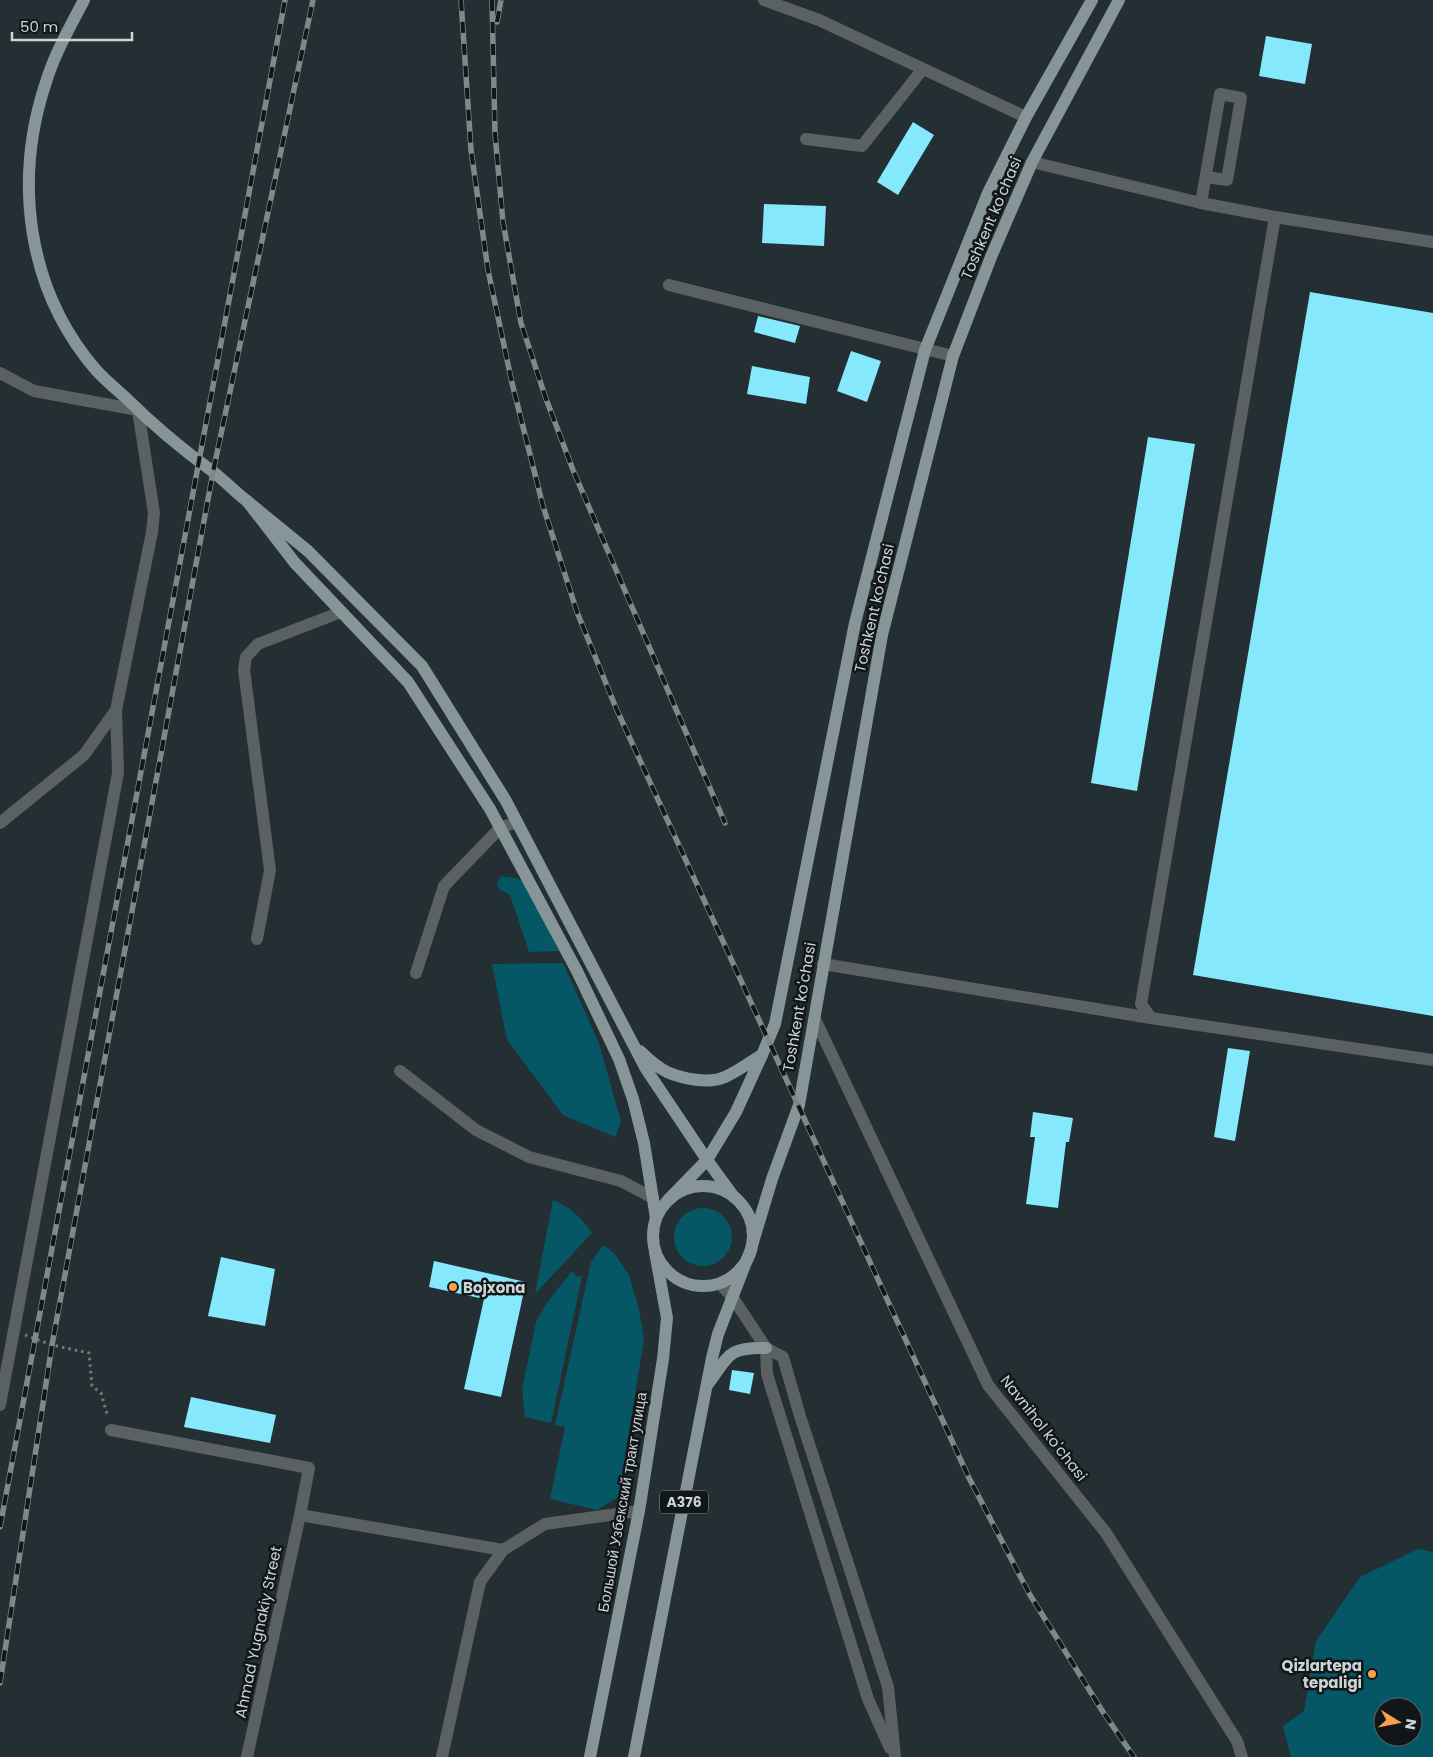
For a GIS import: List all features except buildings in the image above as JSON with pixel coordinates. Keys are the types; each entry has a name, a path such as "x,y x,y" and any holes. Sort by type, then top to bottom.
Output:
{"main road":[{"path":"84,0 56,55 38,109 29,176 28,204 36,255 58,316 96,370 191,456 214,472 308,550 422,666 506,801 646,1069 707,1160 749,1216 753,1240 744,1266 734,1276 720,1284 704,1287 688,1285 674,1278 662,1267 655,1252 652,1235 661,1207 681,1191 694,1187 708,1186 722,1190 734,1197"},
{"name":"Toshkent ko'chasi","path":"669,1199 707,1160 736,1112 775,1024 855,623 925,350 988,193 1026,118 1092,0"},
{"name":"Toshkent ko'chasi","path":"750,1252 772,1179 799,1105 815,1019 822,964 882,634 953,356 991,257 1032,162 1119,0"},
{"path":"247,501 294,563 408,682 490,810 577,970 619,1058 634,1100 642,1134 656,1218"},
{"path":"631,1041 651,1062 668,1072 698,1079 714,1080 724,1078 762,1055"},
{"name":"Большой Узбекский тракт улица","path":"590,1757 639,1511 666,1336 667,1318 655,1252"},
{"name":"A376","path":"634,1757 705,1388 718,1334 750,1252"},
{"path":"705,1388 731,1354 746,1348 766,1348"}],"street":[{"path":"764,0 820,20 1026,118"},
{"path":"806,139 862,146 922,70"},
{"path":"1201,203 1220,94 1241,98 1227,180 1206,177"},
{"path":"1032,162 1201,203 1275,217 1433,242"},
{"path":"1151,1018 1141,1004 1275,217"},
{"path":"669,285 953,356"},
{"path":"0,373 34,391 138,410 154,513 152,532 116,710 118,773 0,1405"},
{"path":"257,939 270,870 244,670 246,657 258,644 341,612"},
{"path":"0,823 84,754 116,710"},
{"path":"416,973 444,886 500,828 517,822"},
{"path":"822,964 1151,1018 1433,1060"},
{"name":"Navnihol ko'chasi","path":"815,1019 988,1386 1106,1533 1237,1741 1242,1757"},
{"path":"400,1071 476,1130 529,1157 621,1181 653,1198"},
{"path":"720,1284 733,1298 766,1348 783,1357 800,1416 888,1687 895,1757 868,1699 766,1374 766,1348"},
{"name":"Ahmad Yugnakiy Street","path":"112,1430 309,1468 247,1757"},
{"path":"442,1757 480,1582 503,1550 545,1524 639,1511"},
{"path":"300,1515 503,1550"}],"path":[{"path":"14,1331 52,1345 89,1353 92,1386 101,1393 112,1430"}],"shaded area":[{"path":"501,876 517,878 525,883 559,951 529,952 510,895 499,889 497,883"},
{"path":"563,963 599,1043 621,1122 615,1137 563,1115 507,1040 492,964"},
{"path":"553,1200 575,1214 592,1233 535,1294"},
{"path":"703,1208 719,1213 727,1221 732,1237 727,1253 719,1261 703,1266 687,1261 679,1253 674,1237 679,1221 687,1213"},
{"path":"603,1245 614,1253 629,1275 639,1309 644,1339 618,1497 597,1510 550,1499 565,1427 555,1425 591,1262"},
{"path":"572,1271 577,1277 582,1276 551,1423 525,1417 522,1389 536,1322 546,1304"},
{"name":"Qizlartepa tepaligi","path":"1418,1549 1433,1552 1433,1757 1291,1757 1283,1726 1304,1711 1316,1641 1360,1577"}],"railway":[{"path":"0,1527 285,0"},
{"path":"0,1683 52,1345 213,472 313,0"},
{"path":"461,0 471,150 488,270 512,383 543,506 577,612 616,708 969,1478 1030,1595 1103,1712 1134,1757"},
{"path":"492,0 495,134 503,222 521,323 545,396 573,470 725,823"},
{"path":"497,22 501,0"}],"place":[{"name":"Bojxona","path":"453,1287"},
{"name":"Qizlartepa tepaligi","path":"1372,1674"}]}
